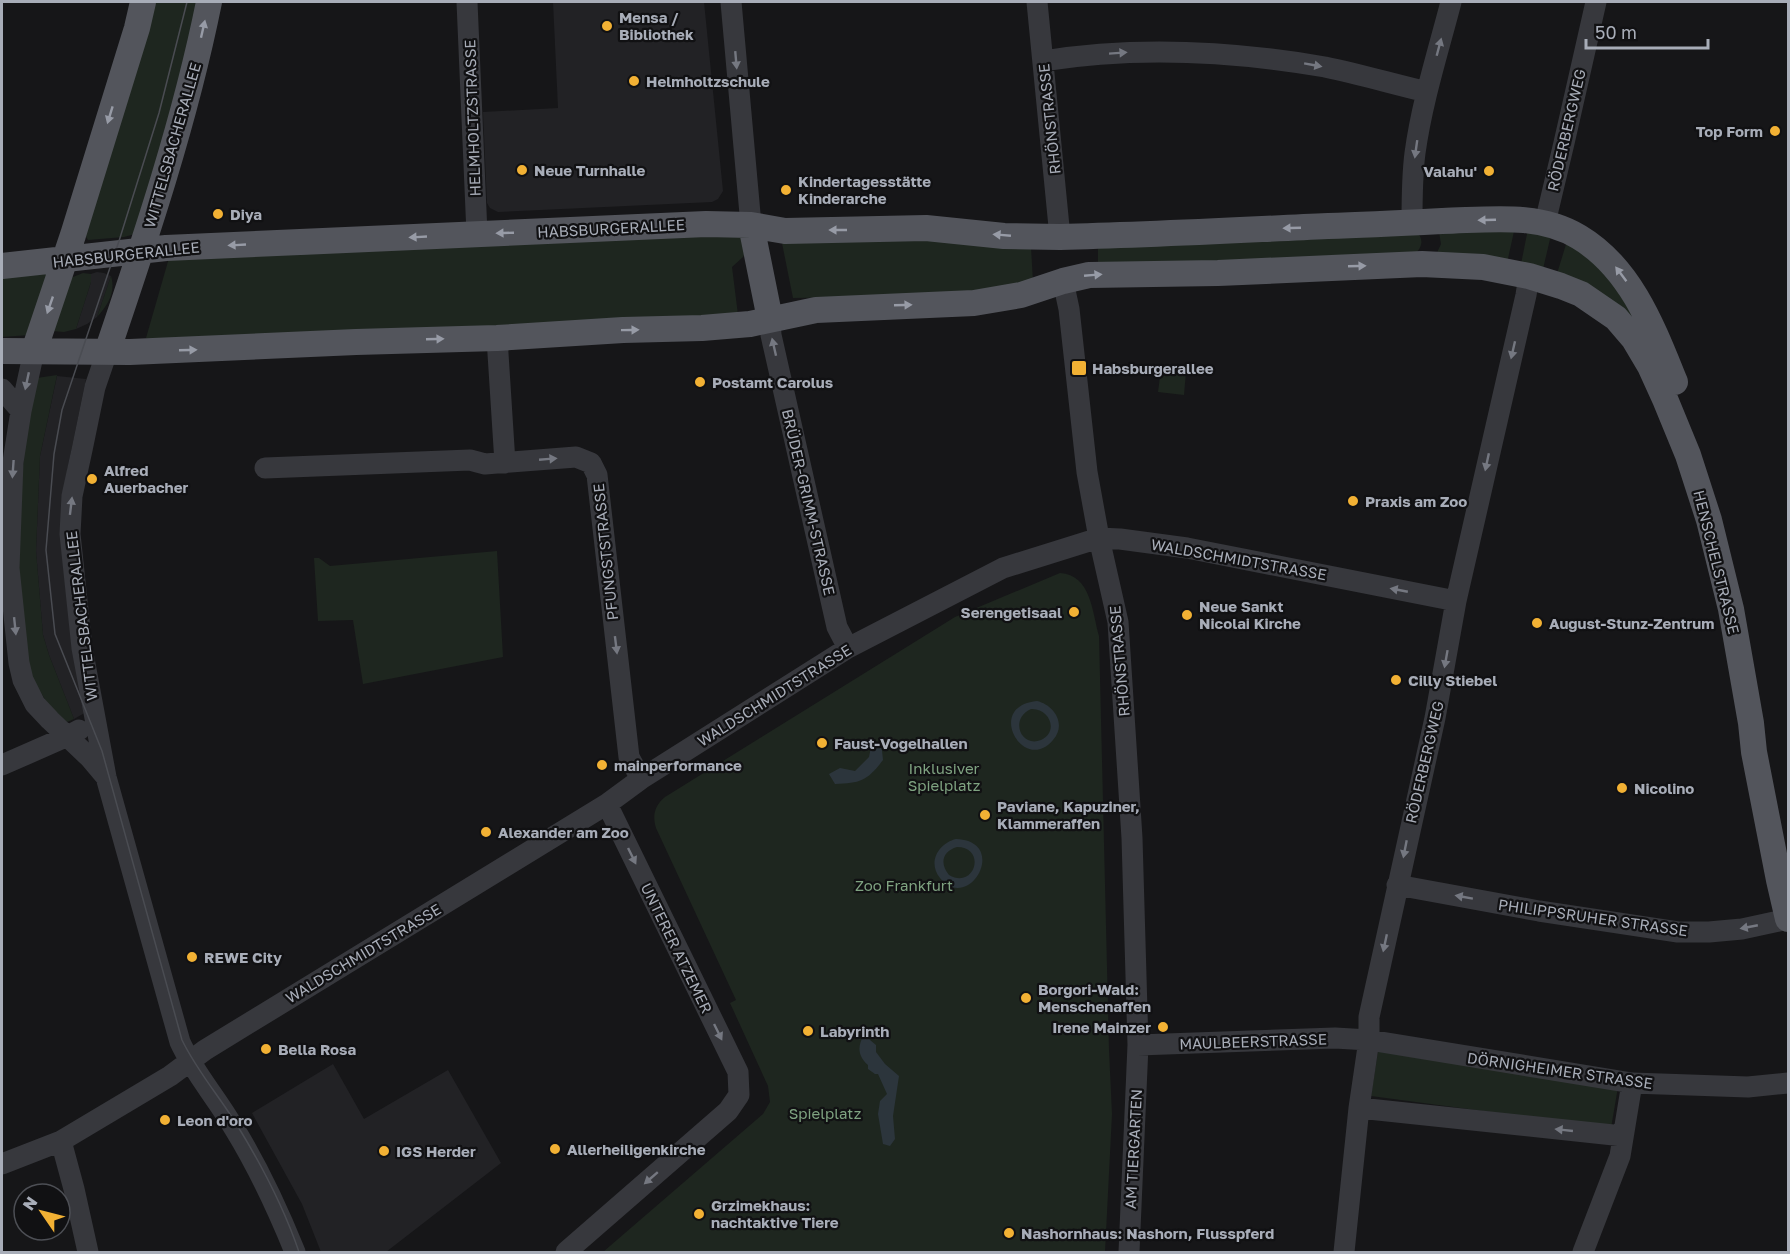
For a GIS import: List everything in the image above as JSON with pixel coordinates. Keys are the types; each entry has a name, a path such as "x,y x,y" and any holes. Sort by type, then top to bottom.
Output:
{"main road":[{"name":"WITTELSBACHERALLEE","path":"34,351 65,259 137,28 143,2"},
{"name":"WITTELSBACHERALLEE","path":"107,352 142,250 189,87 209,2"},
{"name":"HABSBURGERALLEE","path":"2,266 142,250 706,224 751,225 785,231 926,228 1004,236 1060,237 1497,219 1545,223"},
{"path":"1417,222 1429,231 1431,237 1428,255 1422,264"},
{"name":"HENSCHELSTRASSE","path":"1545,223 1577,236 1617,267 1640,303 1677,387 1707,470 1730,551 1788,835"},
{"path":"751,225 770,319"},
{"path":"758,256 768,237 785,231"},
{"path":"62,351 96,332 124,301 114,266 99,255"},
{"path":"2,351 107,352 702,328 750,324 816,310 974,303 1022,295 1089,275 1218,273 1422,264 1483,267 1529,276"},
{"name":"HENSCHELSTRASSE","path":"1529,276 1581,294 1616,318 1634,339 1650,366 1688,455 1709,520 1731,609 1752,723 1754,752 1788,919"}],"street":[{"name":"HELMHOLTZSTRASSE","path":"467,2 477,234"},
{"path":"731,2 751,225"},
{"name":"RHÖNSTRASSE","path":"1037,2 1060,237"},
{"path":"1417,222 1415,155 1427,92 1451,2"},
{"name":"RÖDERBERGWEG","path":"1545,223 1596,2"},
{"path":"1043,61 1135,52 1191,52 1248,56 1328,68 1427,92"},
{"name":"RÖDERBERGWEG","path":"1344,1252 1359,1108 1369,1040 1369,1017 1434,718 1456,601 1529,276"},
{"name":"RHÖNSTRASSE","path":"1063,281 1069,309 1087,472 1098,538 1118,622 1131,838 1138,1046"},
{"name":"BRÜDER-GRIMM-STRASSE","path":"770,319 771,335 837,627 848,648"},
{"path":"497,338 505,463"},
{"name":"WITTELSBACHERALLEE","path":"34,351 13,462 5,568 19,663 23,680 38,708 90,758 106,777"},
{"name":"WITTELSBACHERALLEE","path":"107,352 95,387 72,496 70,519 81,636 92,709 106,777 177,1035 189,1062 234,1127 271,1196 295,1252"},
{"path":"2,389 21,411"},
{"name":"PFUNGSTSTRASSE","path":"265,468 470,460 485,464 576,457 591,463 597,475 629,757 641,779"},
{"name":"WALDSCHMIDTSTRASSE","path":"2,1164 61,1141 170,1076 225,1037 607,804 641,779 848,648 1003,568 1098,538 1187,548 1456,601"},
{"name":"WITTELSBACHERALLEE","path":"68,736 84,725 92,709"},
{"path":"2,765 68,736"},
{"name":"UNTERER ATZEMER","path":"566,1252 728,1111 739,1095 738,1072 607,804"},
{"name":"PHILIPPSRUHER STRASSE","path":"1397,885 1539,911 1678,932 1731,930 1788,919"},
{"name":"MAULBEERSTRASSE","path":"1138,1046 1335,1038 1369,1040"},
{"name":"DÖRNIGHEIMER STRASSE","path":"1369,1040 1632,1083 1748,1087 1788,1083"},
{"name":"AM TIERGARTEN","path":"1129,1252 1138,1046"},
{"path":"1583,1252 1620,1156 1632,1083"},
{"path":"1359,1108 1623,1136"},
{"path":"61,1141 88,1252"}],"shaded area":[{"name":"Helmholtzschule","path":"553,2 704,2 723,191 718,199 712,202 498,212 490,208 487,203 483,112 558,108"},
{"path":"97,272 111,276 97,317 76,329 91,282 91,274"},
{"path":"57,376 86,379 67,471 88,711 74,719 43,635 36,551 40,456"},
{"path":"1037,701 1049,707 1057,716 1059,728 1057,734 1042,749 1031,749 1021,744 1014,736 1011,725 1013,714 1021,706","holes":["1031,709 1043,712 1050,721 1050,732 1041,740 1028,740 1020,731 1020,719"]},
{"path":"881,741 883,760 868,777 857,782 835,784 829,774 840,768 855,771 869,757 871,747"},
{"path":"956,839 972,843 980,851 982,862 979,873 972,882 962,887 951,887 936,872 937,854 950,841","holes":["957,847 972,853 975,860 971,873 958,878 949,875 943,862 946,854"]},
{"path":"864,1035 876,1045 876,1052 885,1064 899,1076 893,1116 895,1139 890,1146 883,1144 878,1114 880,1101 887,1094 878,1074 868,1069 868,1065 860,1055"},
{"name":"IGS Herder","path":"333,1064 364,1119 448,1070 501,1163 386,1252 321,1252 302,1204 252,1113"}],"green space":[{"path":"153,2 200,2 177,94 135,234 88,240 85,235"},
{"path":"1515,227 1507,263 1435,257 1441,244 1439,232"},
{"path":"1528,229 1551,235 1543,269 1521,264"},
{"path":"747,231 749,248 732,267 738,315 212,341 146,338 169,258"},
{"path":"1416,231 1421,238 1421,244 1413,256 1098,265 1098,246"},
{"path":"802,238 987,240 1031,247 1033,282 1006,289 916,296 793,298 782,243"},
{"path":"1567,241 1601,263 1643,326 1556,277"},
{"path":"48,272 30,335 2,337 2,275"},
{"path":"83,273 91,274 91,282 76,329 64,332 53,331 67,283 73,277"},
{"path":"111,276 110,298 97,317"},
{"path":"1161,369 1186,372 1184,395 1158,392"},
{"path":"57,375 40,456 36,551 43,635 74,719 67,722 52,711 26,668 15,567 30,379"},
{"path":"497,551 503,657 363,684 353,620 318,621 314,558 319,558 330,566"},
{"name":"Zoo Frankfurt","path":"1060,573 1070,575 1084,587 1092,606 1099,636 1112,1114 1105,1252 603,1252 763,1114 770,1102 768,1086 730,1003 736,1000 656,828 654,815 659,803 665,797 955,617"},
{"path":"1378,1051 1618,1087 1611,1128 1371,1096"}],"tram line":[{"path":"187,2 159,113 62,410 54,454 46,550 55,634 102,751 182,1040 255,1155 279,1203 299,1252"}],"place":[{"name":"Mensa / Bibliothek","path":"607,26"},
{"name":"Helmholtzschule","path":"634,81"},
{"name":"Top Form","path":"1775,131"},
{"name":"Neue Turnhalle","path":"522,170"},
{"name":"Valahu'","path":"1489,171"},
{"name":"Kindertagesstätte Kinderarche","path":"786,190"},
{"name":"Diya","path":"218,214"},
{"name":"Habsburgerallee","path":"1079,368"},
{"name":"Postamt Carolus","path":"700,382"},
{"name":"Alfred Auerbacher","path":"92,479"},
{"name":"Praxis am Zoo","path":"1353,501"},
{"name":"Serengetisaal","path":"1074,612"},
{"name":"Neue Sankt Nicolai Kirche","path":"1187,615"},
{"name":"August-Stunz-Zentrum","path":"1537,623"},
{"name":"Cilly Stiebel","path":"1396,680"},
{"name":"Faust-Vogelhallen","path":"822,743"},
{"name":"mainperformance","path":"602,765"},
{"name":"Nicolino","path":"1622,788"},
{"name":"Paviane, Kapuziner, Klammeraffen","path":"985,815"},
{"name":"Alexander am Zoo","path":"486,832"},
{"name":"REWE City","path":"192,957"},
{"name":"Borgori-Wald: Menschenaffen","path":"1026,998"},
{"name":"Irene Mainzer","path":"1163,1027"},
{"name":"Labyrinth","path":"808,1031"},
{"name":"Bella Rosa","path":"266,1049"},
{"name":"Leon d'oro","path":"165,1120"},
{"name":"Allerheiligenkirche","path":"555,1149"},
{"name":"IGS Herder","path":"384,1151"},
{"name":"Grzimekhaus: nachtaktive Tiere","path":"699,1214"},
{"name":"Nashornhaus: Nashorn, Flusspferd","path":"1009,1233"}],"park label":[{"name":"Inklusiver Spielplatz","path":"944,776"},
{"name":"Spielplatz","path":"825,1113"}]}
